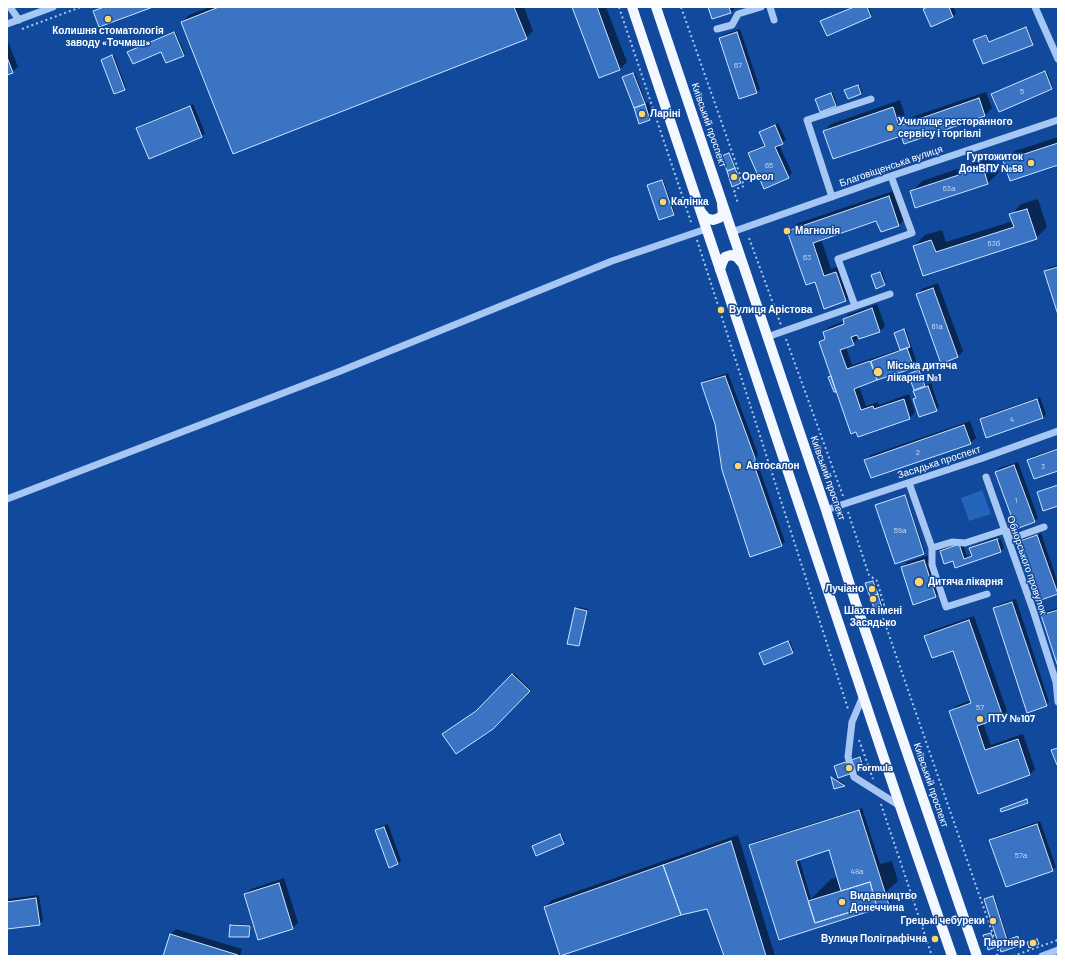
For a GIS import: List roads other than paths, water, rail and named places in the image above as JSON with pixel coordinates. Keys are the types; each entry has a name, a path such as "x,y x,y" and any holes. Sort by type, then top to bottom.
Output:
{"main road":[{"path":"632,7 900,806 952,956"},
{"name":"Київський проспект","path":"656,7 826,510 856,604 977,956"},
{"path":"701,212 706,218 713,220 719,218 723,214 722,204"},
{"path":"720,270 725,257 731,255 737,257 742,263"}],"street":[{"path":"10,7 19,20"},
{"path":"7,24 53,7"},
{"path":"717,29 732,25 738,14 761,7"},
{"path":"770,7 774,20"},
{"path":"1035,7 1058,59"},
{"path":"832,197 807,120 871,99"},
{"name":"Благовіщенська вулиця","path":"732,232 891,176 1058,120"},
{"path":"854,306 838,259 912,234 891,176"},
{"path":"7,499 345,369 612,261 706,229"},
{"path":"767,337 890,294"},
{"name":"Засядька проспект","path":"826,510 1058,431"},
{"name":"Обнорського провулок","path":"986,477 1057,682 1058,702"},
{"path":"910,482 932,548 932,565 946,607 987,594"},
{"path":"932,548 952,542 965,543 1005,530 1016,537 1044,527"},
{"path":"863,696 852,722 848,757 854,777 877,790 900,806"},
{"path":"1042,956 1058,950"}],"place":[{"name":"Колишня стоматологія заводу «Точмаш»","path":"108,19"},
{"name":"Ларіні","path":"642,114"},
{"name":"Училище ресторанного сервісу і торгівлі","path":"890,128"},
{"name":"Гуртожиток ДонВПУ №58","path":"1031,163"},
{"name":"Ореол","path":"734,177"},
{"name":"Калінка","path":"663,202"},
{"name":"Магнолія","path":"787,231"},
{"name":"Вулиця Арістова","path":"721,310"},
{"name":"Міська дитяча лікарня №1","path":"878,372"},
{"name":"Автосалон","path":"738,466"},
{"name":"Дитяча лікарня","path":"919,582"},
{"name":"Лучіано","path":"872,589"},
{"name":"Шахта імені Засядько","path":"873,599"},
{"name":"ПТУ №107","path":"980,719"},
{"name":"Formula","path":"849,768"},
{"name":"Видавництво Донеччина","path":"842,902"},
{"name":"Грецькі чебуреки","path":"993,921"},
{"name":"Вулиця Поліграфічна","path":"935,939"},
{"name":"Партнер","path":"1033,943"}]}
